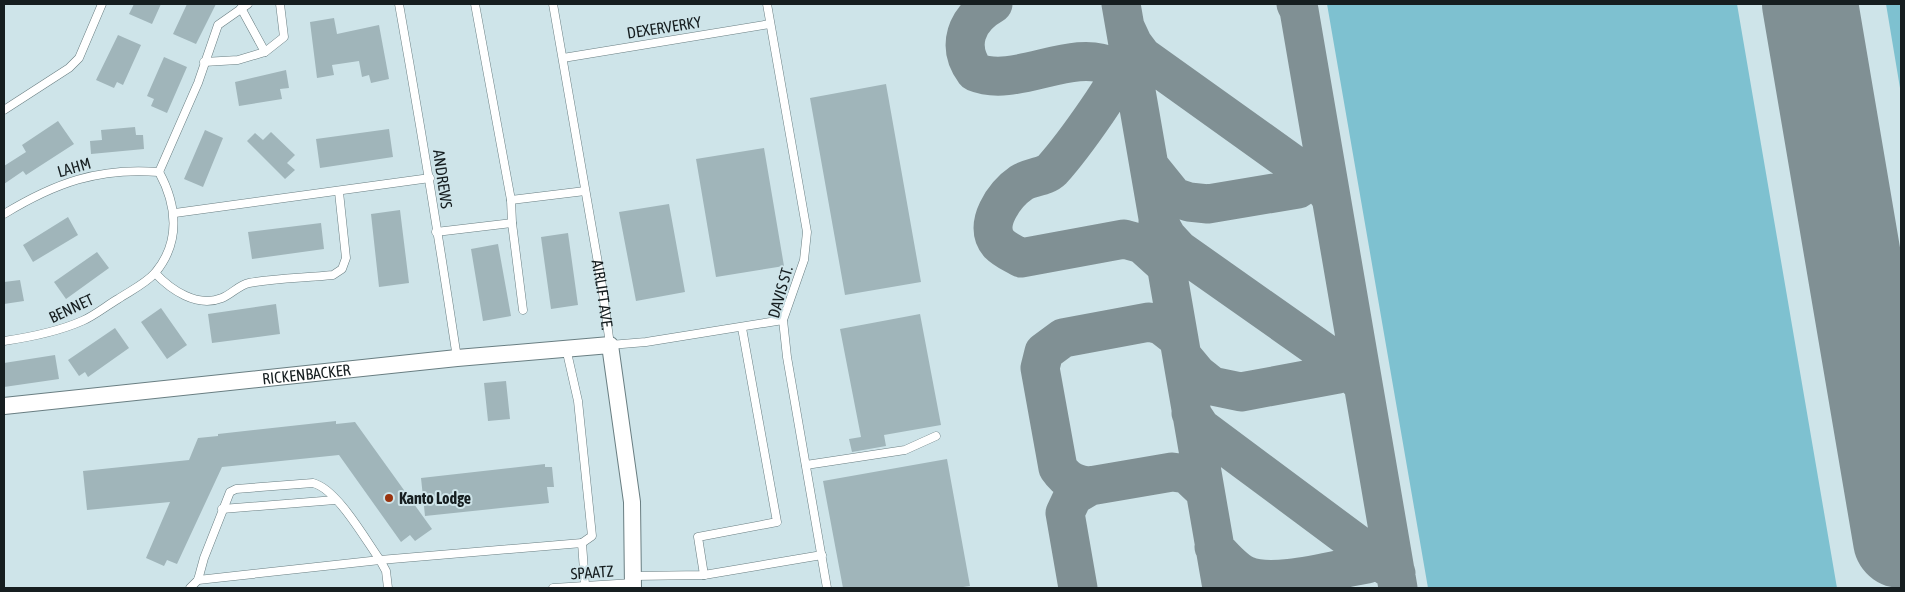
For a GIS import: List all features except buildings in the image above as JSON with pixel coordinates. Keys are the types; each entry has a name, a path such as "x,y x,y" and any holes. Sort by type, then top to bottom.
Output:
{"street":[{"name":"RICKENBACKER","path":"4,406 457,358 610,345"},
{"name":"AIRLIFT AVE.","path":"610,345 632,502 633,582"}],"lane":[{"path":"4,110 69,68 79,58 102,4"},
{"path":"204,62 238,60 265,52 284,37 280,4"},
{"name":"ANDREWS","path":"399,4 430,178 436,232 457,358"},
{"path":"475,4 511,200 512,223 523,310"},
{"name":"AIRLIFT AVE.","path":"553,4 602,286 610,345"},
{"name":"DAVIS ST.","path":"767,4 807,232 804,260 783,320 827,588"},
{"path":"265,52 244,6 218,25 198,83 159,172 171,197 175,213 430,178"},
{"name":"DEXERVERKY","path":"563,58 770,24"},
{"name":"LAHM","path":"4,214 65,182 111,171 159,172"},
{"path":"511,200 585,191"},
{"path":"155,273 167,286 181,295 205,300 223,298 248,283 333,275 342,269 346,258 339,192"},
{"name":"BENNET","path":"4,341 43,335 82,321 144,283 155,273 167,255 175,213"},
{"path":"436,232 512,223"},
{"path":"610,345 646,342 783,320"},
{"path":"704,575 698,537 777,522 742,328"},
{"path":"198,580 380,560 412,559 582,543 592,536 578,401 566,348"},
{"path":"806,466 905,450 936,436"},
{"path":"190,588 198,580 230,492 236,489 313,483 322,485 380,560 386,570 388,588"},
{"path":"222,510 335,500"},
{"path":"582,543 585,585"},
{"name":"SPAATZ","path":"553,588 704,575 822,555"}],"shaded area":[{"path":"1327,4 1737,4 1837,588 1428,588"},
{"path":"1886,4 1901,4 1901,94"}],"taxiway":[{"path":"993,4 976,17 970,25 967,34 965,43 966,53 975,72 991,76 1008,76 1062,64 1096,62 1112,67 1135,88"},
{"path":"1121,4 1222,588"},
{"path":"1296,4 1299,10 1398,588"},
{"path":"1126,29 1133,44 1142,56 1321,184 1331,198"},
{"path":"1129,52 1126,63 1108,94 1052,170 1021,183 1008,195 994,219 994,236 999,244 1021,258 1124,239 1142,244 1163,263"},
{"path":"1149,166 1174,197 1189,202 1208,204 1298,189 1311,178 1322,160"},
{"path":"1158,221 1167,237 1179,250 1348,369 1363,385"},
{"path":"1090,486 1072,482 1058,468 1040,368 1044,352 1063,338 1149,322 1161,325 1179,339"},
{"path":"1182,356 1197,374 1212,386 1241,392 1338,374 1351,359 1353,351"},
{"path":"1191,413 1201,428 1396,573"},
{"path":"1078,588 1065,513 1073,496 1090,486 1172,472 1187,474 1205,491"},
{"path":"1214,547 1232,566 1245,575 1257,578 1288,579 1367,564 1378,553 1383,540"}],"runway":[{"path":"1810,4 1901,540"}],"place":[{"name":"Kanto Lodge","path":"389,498"}]}
